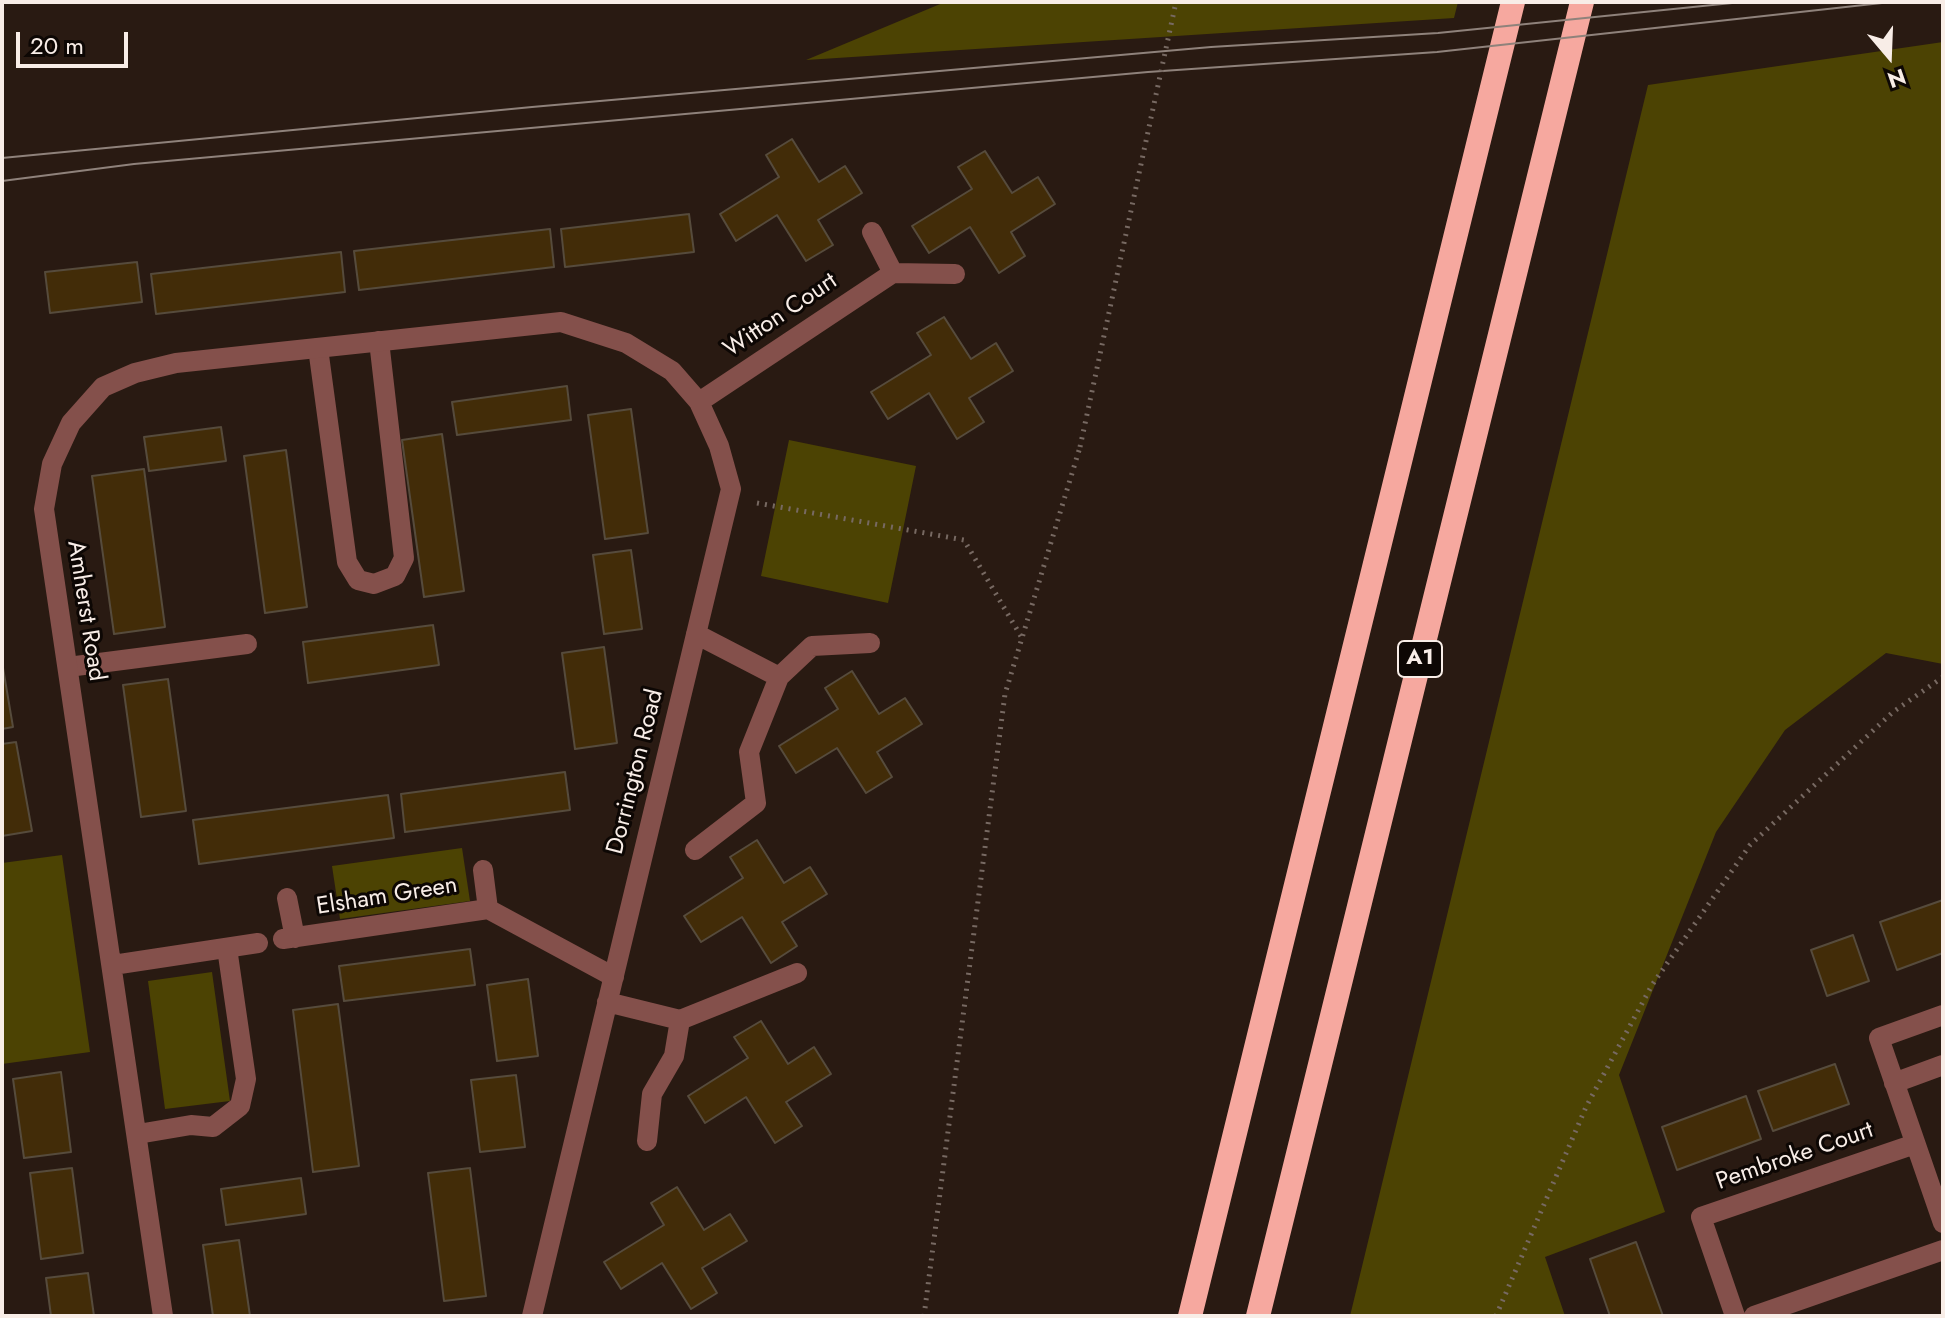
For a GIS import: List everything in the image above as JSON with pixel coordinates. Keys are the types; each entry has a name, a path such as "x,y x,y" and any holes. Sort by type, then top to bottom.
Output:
{"highway":[{"path":"1190,1316 1513,2"},
{"name":"A1","path":"1258,1316 1582,2"}],"street":[{"path":"872,232 893,273 955,274"},
{"name":"Witton Court","path":"699,402 893,273"},
{"name":"Dorrington Road","path":"532,1316 731,489 719,446 699,402 672,371 626,343 561,322"},
{"name":"Amherst Road","path":"163,1316 44,509 52,464 71,423 103,387 135,373 176,363 561,322"},
{"path":"318,348 347,562 358,580 374,584 395,576 404,558 379,341"},
{"path":"696,634 779,677"},
{"path":"695,850 756,803 749,752 779,677 812,646 870,643"},
{"path":"68,667 247,644"},
{"name":"Elsham Green","path":"483,870 488,909"},
{"name":"Elsham Green","path":"287,898 289,938 488,909 614,977"},
{"path":"113,965 258,943"},
{"path":"138,1134 191,1125 213,1127 240,1106 246,1079 227,948"},
{"path":"607,1002 680,1020 797,973"},
{"name":"Pembroke Court","path":"1943,1015 1879,1038 1943,1223"},
{"path":"647,1141 652,1094 674,1056 680,1020"},
{"path":"1894,1083 1943,1065"},
{"name":"Pembroke Court","path":"1735,1316 1701,1217 1915,1144"},
{"path":"1754,1316 1943,1250"}],"path":[{"path":"924,1316 1005,694 1080,447 1176,2"},
{"path":"729,498 964,540 1022,638"},
{"path":"1496,1316 1586,1107 1652,985 1732,870 1750,845 1840,757 1893,712 1943,677"}],"shaded area":[{"path":"945,2 1458,2 1454,18 806,60"},
{"path":"1943,42 1943,664 1886,653 1785,730 1716,832 1619,1075 1665,1212 1545,1257 1565,1316 1350,1316 1648,85"},
{"path":"789,440 916,466 888,603 761,576"},
{"path":"462,848 470,901 340,919 332,866"},
{"path":"62,855 90,1052 2,1064 2,863"},
{"path":"212,972 230,1101 165,1109 148,981"}],"building":[{"path":"792,139 819,182 845,166 862,193 818,220 833,245 806,261 777,215 736,241 720,214 779,177 766,155"},
{"path":"985,151 1012,193 1038,177 1055,204 1011,232 1025,256 999,273 970,227 929,253 912,226 972,189 958,167"},
{"path":"689,214 694,252 565,267 561,229"},
{"path":"550,229 554,267 359,290 354,251"},
{"path":"341,252 345,292 156,314 151,274"},
{"path":"137,262 142,302 50,313 45,272"},
{"path":"944,317 971,359 996,343 1013,371 969,398 984,422 957,439 929,393 888,419 871,392 931,355 917,333"},
{"path":"567,386 571,420 457,435 452,402"},
{"path":"631,409 648,533 605,539 588,415"},
{"path":"221,427 226,461 149,471 144,437"},
{"path":"442,434 464,591 424,597 402,440"},
{"path":"286,450 307,607 265,613 244,456"},
{"path":"144,469 165,627 114,634 92,476"},
{"path":"631,550 642,629 604,634 593,555"},
{"path":"433,625 439,665 308,683 303,642"},
{"path":"604,647 617,743 575,749 562,653"},
{"path":"2,662 13,727 2,729"},
{"path":"852,671 879,714 905,698 922,724 877,752 892,777 866,793 837,748 796,773 779,746 838,709 825,688"},
{"path":"168,679 186,811 141,817 123,685"},
{"path":"16,742 32,831 2,836 2,744"},
{"path":"565,772 570,810 405,832 401,794"},
{"path":"388,795 394,838 199,864 193,820"},
{"path":"757,840 784,883 810,867 827,894 782,922 797,946 771,963 742,917 701,942 684,916 743,878 730,857"},
{"path":"1943,900 1943,953 1897,970 1880,922"},
{"path":"1853,935 1869,981 1827,996 1811,950"},
{"path":"470,949 475,985 344,1001 339,966"},
{"path":"528,979 538,1056 497,1061 487,985"},
{"path":"338,1004 359,1166 313,1172 293,1010"},
{"path":"761,1021 788,1064 814,1047 831,1074 786,1102 802,1126 775,1143 746,1097 705,1123 688,1096 748,1058 734,1037"},
{"path":"1835,1064 1849,1104 1773,1131 1758,1091"},
{"path":"61,1072 71,1152 24,1158 13,1079"},
{"path":"516,1075 525,1147 480,1152 471,1080"},
{"path":"1746,1096 1761,1139 1677,1170 1662,1127"},
{"path":"72,1168 83,1253 41,1259 30,1173"},
{"path":"470,1168 486,1296 444,1301 428,1173"},
{"path":"301,1178 306,1214 226,1225 221,1189"},
{"path":"677,1187 704,1230 730,1214 747,1241 702,1268 717,1293 691,1309 662,1263 621,1289 604,1262 664,1225 651,1203"},
{"path":"239,1240 250,1316 213,1316 203,1245"},
{"path":"1636,1242 1663,1316 1610,1316 1590,1259"},
{"path":"88,1273 94,1316 51,1316 46,1278"}],"tram line":[{"path":"2,158 1211,47 1438,33 1742,2"},
{"path":"2,181 134,164 1148,72 1437,52 1891,2"}]}
